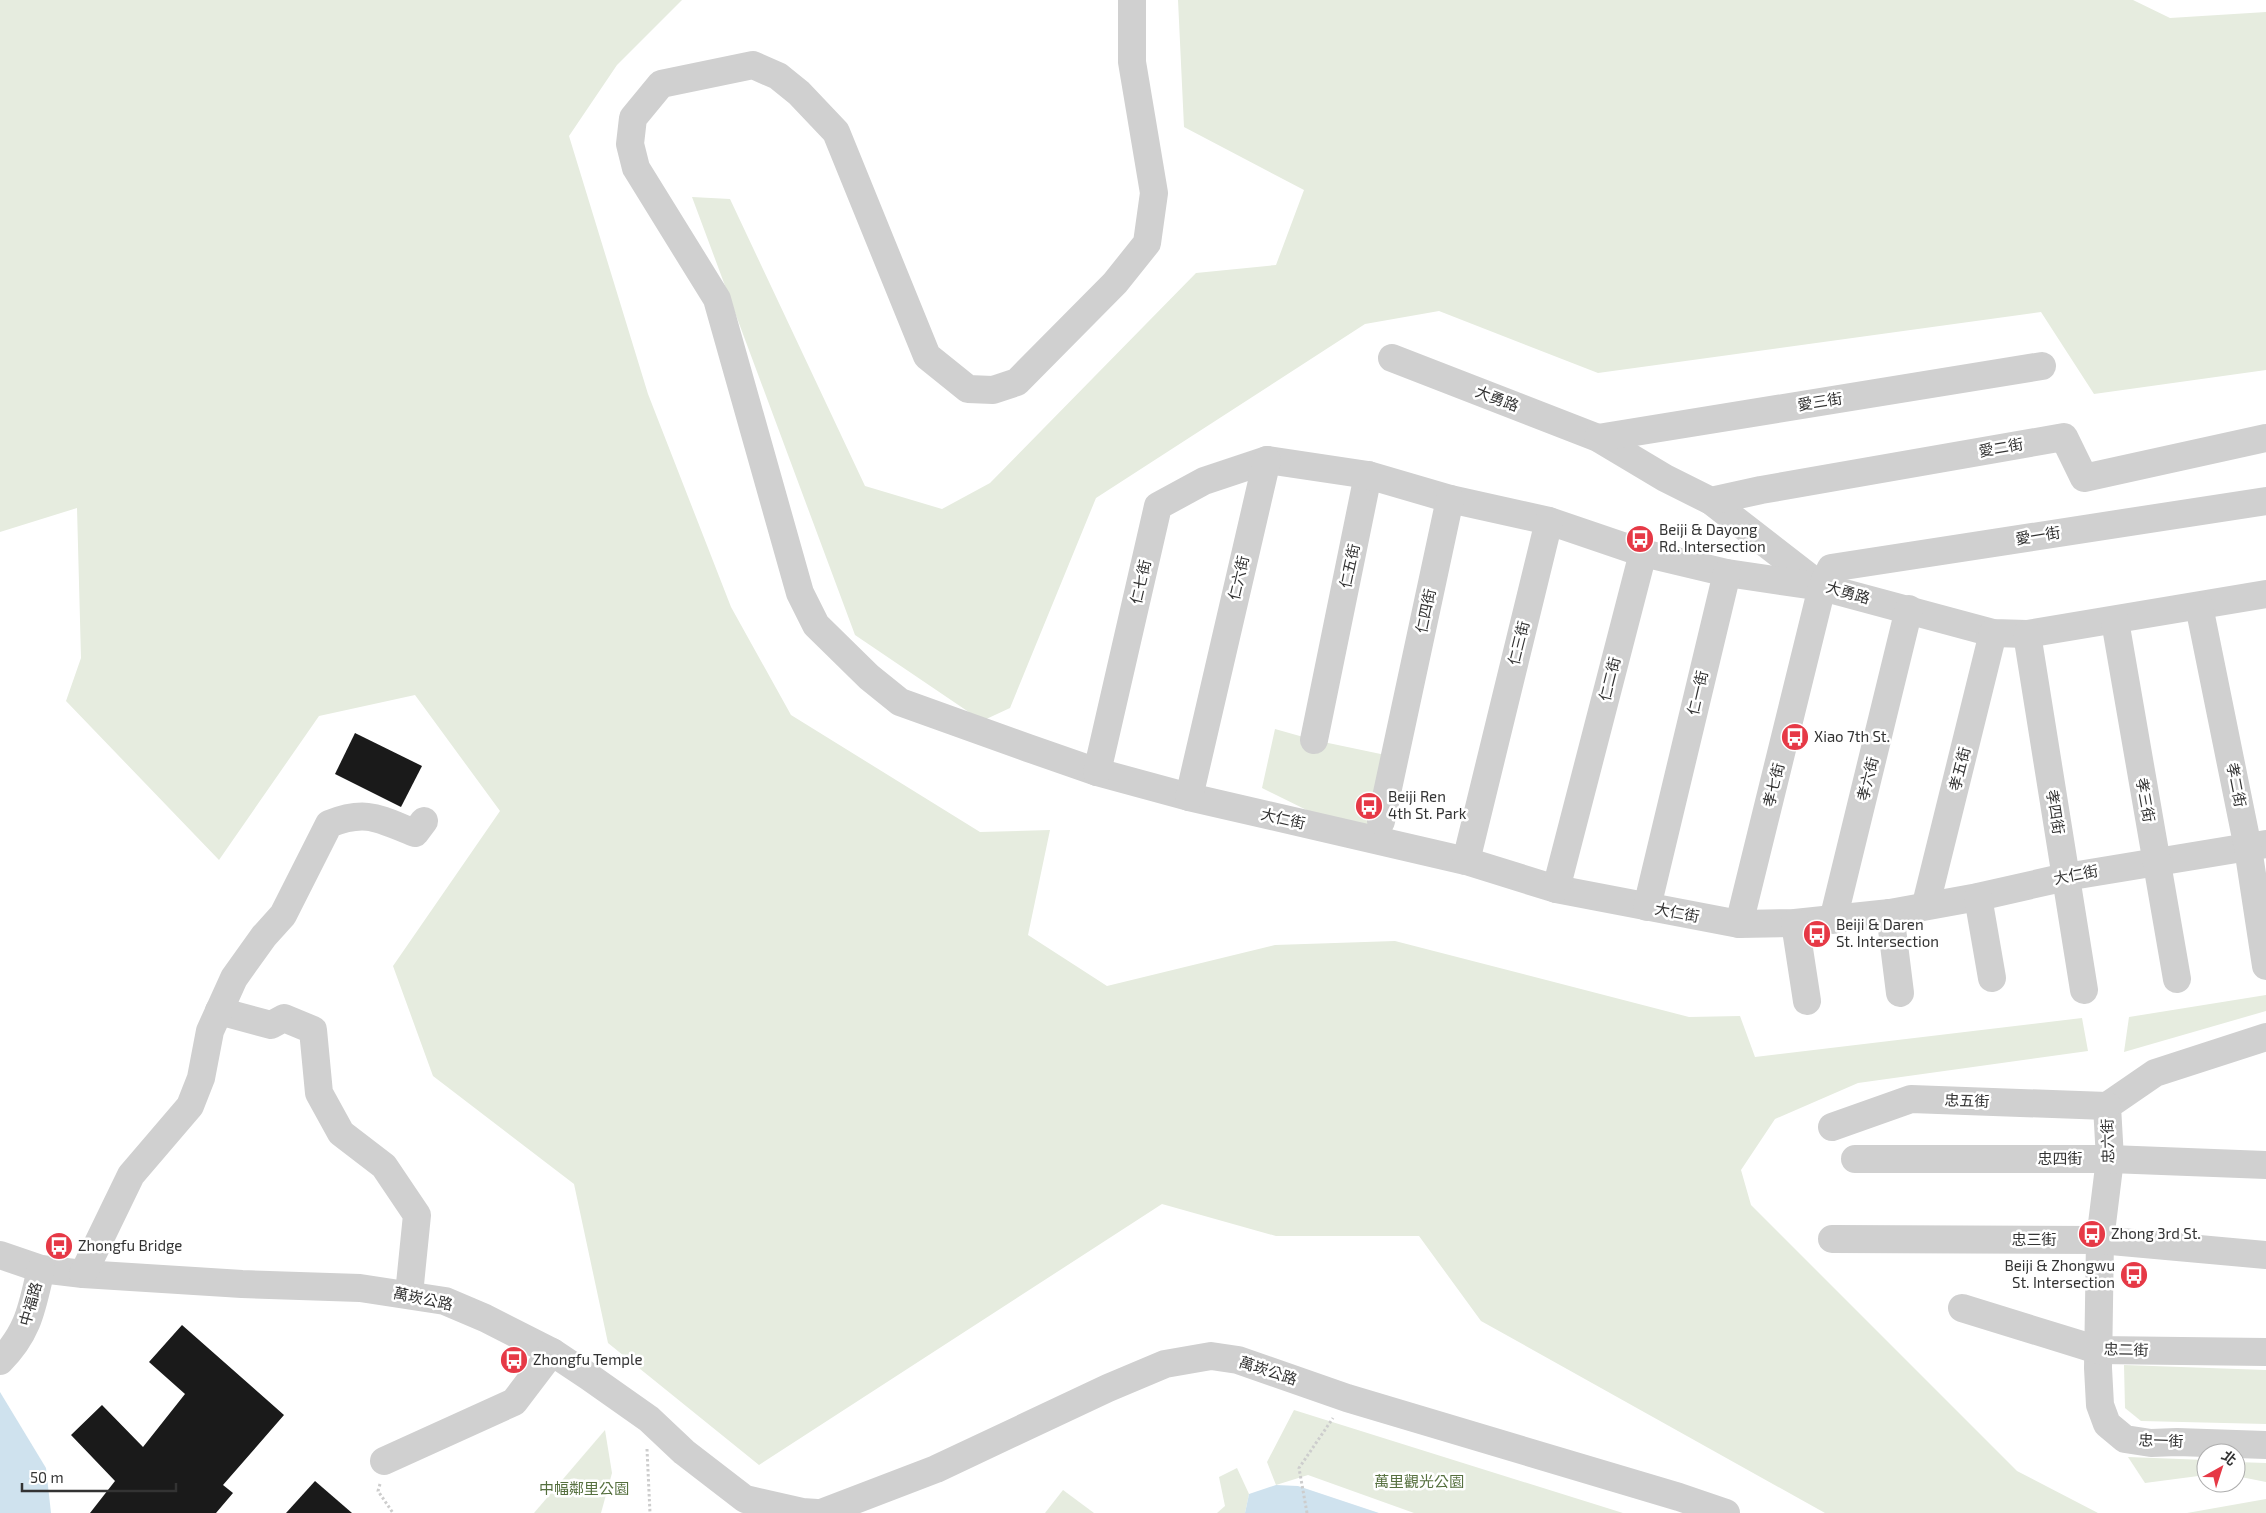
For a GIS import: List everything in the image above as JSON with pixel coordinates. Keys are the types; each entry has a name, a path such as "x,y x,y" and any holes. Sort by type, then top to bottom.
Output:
{"street":[{"name":"大仁街","path":"1132,0 1132,62 1154,193 1147,243 1115,283 1017,382 993,390 968,389 927,356 836,132 799,93 778,76 753,65 661,84 633,118 630,144 636,168 717,299 800,593 816,625 869,677 900,702 1097,772 1189,797 1466,861 1556,889 1739,924 1796,923 1890,912 2066,877 2257,846"},
{"name":"大勇路","path":"1392,358 1598,438 1665,478 1711,501 1822,587 1993,633 2027,634 2115,621 2266,594"},
{"name":"愛三街","path":"1598,438 2042,366"},
{"name":"愛二街","path":"1711,501 1761,490 2064,437 2084,478 2266,438"},
{"name":"仁七街","path":"1097,772 1158,506 1204,482 1267,460"},
{"path":"1267,460 1368,475 1450,499 1548,521 1642,553 1727,573 1822,587"},
{"name":"仁六街","path":"1189,797 1267,460"},
{"name":"仁五街","path":"1314,740 1368,475"},
{"name":"仁四街","path":"1381,821 1450,499"},
{"name":"愛一街","path":"1822,587 1831,568 2266,501"},
{"name":"仁三街","path":"1466,861 1548,521"},
{"name":"仁二街","path":"1556,889 1642,553"},
{"name":"仁一街","path":"1647,907 1727,573"},
{"name":"孝七街","path":"1739,924 1822,587"},
{"name":"孝二街","path":"2199,606 2257,846 2266,966"},
{"name":"孝六街","path":"1833,920 1909,609"},
{"name":"孝三街","path":"2115,621 2177,980"},
{"name":"孝五街","path":"1926,904 1993,633"},
{"name":"孝四街","path":"2027,634 2084,990"},
{"path":"83,1274 131,1175 190,1106 201,1078 210,1031 234,978 264,936 283,915 329,824 348,816 371,816 415,833 424,821"},
{"path":"1978,896 1992,978"},
{"path":"1890,912 1900,993"},
{"path":"1796,923 1807,1002"},
{"path":"219,1011 271,1025 284,1018 313,1030 319,1093 341,1133 384,1166 417,1215 409,1294"},
{"name":"忠六街","path":"2098,1350 2100,1240 2110,1159 2106,1106 2155,1072 2266,1038"},
{"name":"忠五街","path":"1832,1127 1911,1099 2106,1106"},
{"name":"忠四街","path":"1854,1159 2110,1159 2266,1165"},
{"name":"忠三街","path":"1832,1239 2100,1240 2266,1255"},
{"name":"萬崁公路","path":"0,1255 41,1268 83,1274 242,1284 360,1288 445,1301 485,1318 552,1352 649,1419 684,1452 745,1499 802,1512 817,1513"},
{"name":"中福路","path":"0,1361 14,1347 25,1329 41,1268"},
{"name":"忠二街","path":"1962,1308 2098,1350 2266,1352"},
{"name":"忠一街","path":"2098,1350 2100,1404 2107,1424 2125,1439 2151,1443 2266,1445"},
{"path":"384,1462 514,1402 552,1352"},
{"name":"萬崁公路","path":"821,1513 936,1469 1108,1388 1165,1364 1211,1356 1238,1360 1347,1398 1679,1497 1726,1513"}],"path":[{"path":"1307,1513 1298,1468 1347,1398"},
{"path":"649,1419 646,1459 650,1513"},
{"path":"384,1462 378,1491 393,1513"}],"green space":[{"path":"0,0 682,0 617,65 569,136 648,394 731,607 791,715 980,832 1050,830 1028,935 1107,986 1275,945 1395,941 1689,1017 1740,1016 1755,1057 2082,1018 2088,1051 1858,1083 1775,1119 1741,1170 1751,1205 2017,1471 2098,1513 1825,1513 1481,1321 1419,1236 1276,1236 1162,1204 759,1465 608,1343 574,1184 433,1076 393,966 500,811 415,695 319,716 219,860 66,701 81,658 77,508 0,532"},
{"path":"1178,0 2133,0 2170,18 2266,12 2266,370 2094,394 2041,312 1598,373 1439,311 1365,324 1096,498 1010,708 982,721 855,635 692,197 730,199 865,486 942,509 990,483 1196,273 1276,265 1304,190 1184,127"},
{"path":"1275,729 1314,740 1395,757 1392,852 1262,788"},
{"path":"2266,995 2266,1011 2124,1052 2129,1017"},
{"path":"2124,1365 2266,1370 2266,1424 2141,1421 2125,1408"},
{"name":"萬里觀光公園","path":"1294,1410 1623,1513 1414,1513 1308,1475 1276,1485 1267,1462"},
{"name":"中幅鄰里公園","path":"605,1430 612,1473 601,1513 534,1513"},
{"path":"2128,1457 2196,1460 2196,1476 2145,1483"},
{"path":"2246,1462 2266,1463 2266,1482 2246,1478"},
{"path":"1237,1468 1249,1494 1245,1513 1217,1513 1225,1506 1219,1477"},
{"path":"1063,1490 1094,1513 1045,1513"},
{"path":"2266,1499 2266,1513 2187,1513"}],"water":[{"path":"0,1392 46,1468 51,1513 0,1513"},
{"path":"1276,1485 1298,1486 1379,1513 1245,1513 1249,1494"}],"building":[{"path":"355,733 422,766 401,807 335,774"},
{"path":"182,1325 284,1415 223,1485 233,1493 216,1513 90,1513 115,1481 71,1435 102,1405 143,1447 185,1394 149,1362"},
{"path":"315,1481 352,1513 286,1513"}],"place":[{"name":"Beiji & Dayong Rd. Intersection","path":"1640,539"},
{"name":"Xiao 7th St.","path":"1795,737"},
{"name":"Beiji Ren 4th St. Park","path":"1369,806"},
{"name":"Beiji & Daren St. Intersection","path":"1817,934"},
{"name":"Zhong 3rd St.","path":"2092,1234"},
{"name":"Zhongfu Bridge","path":"59,1246"},
{"name":"Beiji & Zhongwu St. Intersection","path":"2134,1275"},
{"name":"Zhongfu Temple","path":"514,1360"}]}
